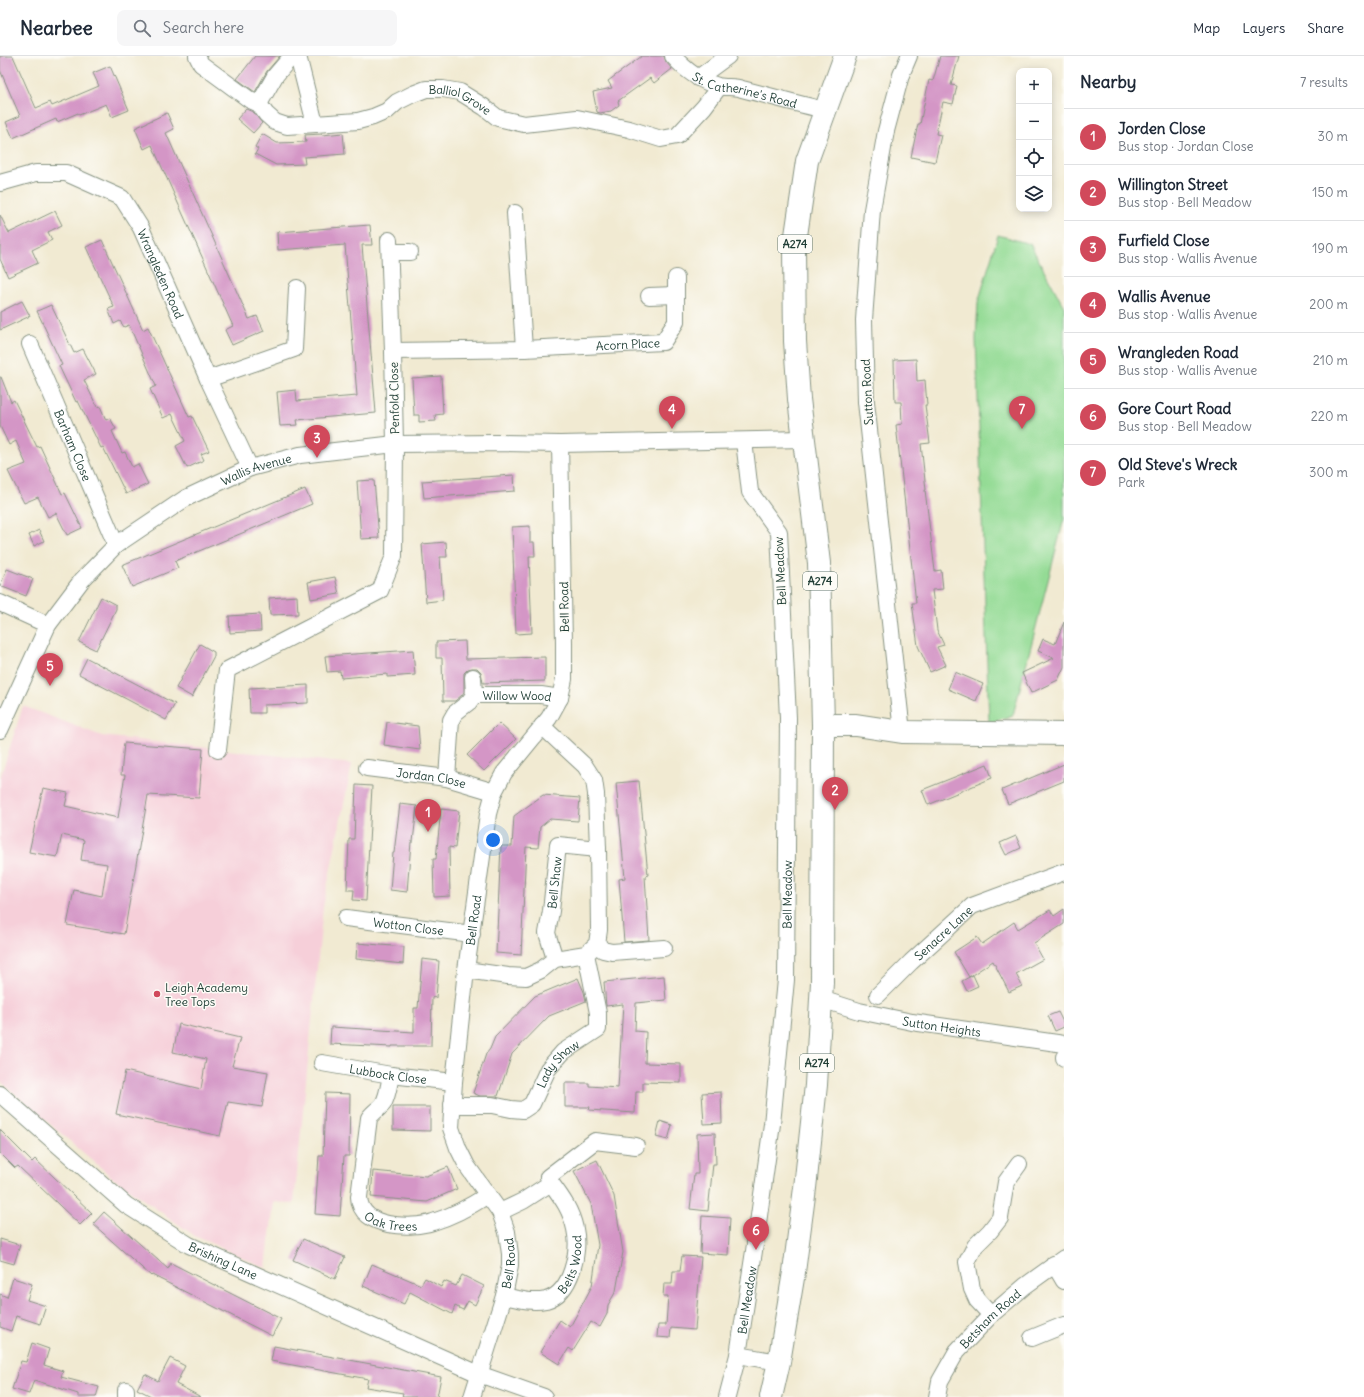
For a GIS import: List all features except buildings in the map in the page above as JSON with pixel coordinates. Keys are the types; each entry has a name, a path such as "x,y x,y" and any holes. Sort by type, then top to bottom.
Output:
{"main road":[{"name":"A274","path":"771,1397 779,1362 805,1188 816,1085 821,999 823,725 819,563 803,439 795,341 794,249 807,161 845,56"},
{"path":"823,725 856,725 902,732 1064,734"}],"street":[{"name":"Balliol Grove","path":"197,56 201,64 250,100 259,104 266,114 275,122 287,126 358,121 373,117 386,111 397,102 426,89 443,89 460,92 498,118 524,124 577,118 629,129 661,139 677,136 704,107 719,87"},
{"path":"259,104 275,76 292,56"},
{"path":"298,56 315,124"},
{"name":"St. Catherine's Road","path":"673,56 681,65 698,78 719,87 740,88 825,110"},
{"path":"698,78 728,56"},
{"name":"Sutton Road","path":"902,732 866,402 864,320 872,210 886,131 901,74 909,56"},
{"name":"Wrangleden Road","path":"0,183 36,173 66,173 122,198 141,228 208,379 250,468"},
{"path":"515,213 524,349"},
{"name":"Penfold Close","path":"218,750 227,670 380,591 394,556 395,444 389,246 410,252"},
{"name":"Acorn Place","path":"393,351 524,349 663,342 676,322 676,278"},
{"path":"208,379 294,349 297,288"},
{"path":"649,296 676,295"},
{"name":"Barham Close","path":"30,344 116,545"},
{"name":"Wallis Avenue","path":"0,730 48,625 82,580 116,545 186,498 250,468 300,455 395,444 560,444 803,439"},
{"name":"Bell Meadow","path":"727,1397 738,1355 754,1251 772,1124 786,988 788,718 779,532 750,492 744,441"},
{"name":"Bell Road","path":"472,1397 504,1296 510,1265 510,1254 507,1232 500,1212 467,1166 458,1148 451,1128 454,1082 466,970 488,814 494,792 504,773 549,718 560,698 564,679 560,444"},
{"path":"0,603 48,625"},
{"name":"Willow Wood","path":"447,778 451,720 455,713 469,702 474,695 473,677"},
{"name":"Willow Wood","path":"474,695 541,695 560,698"},
{"path":"542,726 585,766 594,780 598,849 599,930 591,949"},
{"name":"Jordan Close","path":"367,768 447,778 494,792"},
{"name":"Bell Shaw","path":"555,959 547,933 551,911 558,845 598,849"},
{"name":"Senacre Lane","path":"878,995 911,962 972,906 1064,872"},
{"name":"Wotton Close","path":"346,918 472,934"},
{"path":"466,970 526,977 541,970 555,959 591,949 612,952 664,948"},
{"name":"Lady Shaw","path":"452,1105 492,1105 523,1110 532,1104 548,1069 563,1052 598,1029 598,1013 591,949"},
{"name":"Sutton Heights","path":"821,999 859,1011 912,1022 1064,1044"},
{"name":"Lubbock Close","path":"322,1063 391,1075 454,1082"},
{"name":"Oak Trees","path":"391,1075 384,1102 369,1118 359,1197 359,1203 367,1216 381,1223 415,1226 421,1225 450,1216 488,1195"},
{"name":"Brishing Lane","path":"0,1094 126,1205 189,1245 479,1374 544,1397"},
{"path":"500,1212 523,1201 551,1183 548,1177 595,1141 636,1146"},
{"path":"991,1315 978,1300 972,1289 967,1262 975,1246 1000,1218 1006,1182 1019,1164"},
{"name":"Belts Wood","path":"504,1296 529,1302 547,1300 563,1289 570,1275 576,1256 576,1229 566,1203 551,1183"},
{"path":"1059,1261 1064,1281"},
{"name":"Betsham Road","path":"937,1397 940,1381 957,1351 991,1315 1025,1286 1059,1261"},
{"path":"1032,1338 1064,1325"},
{"path":"738,1355 779,1362"}],"shaded area":[{"name":"Leigh Academy Tree Tops","path":"23,706 102,736 352,764 323,907 294,1204 274,1202 266,1268 195,1236 114,1179 0,1081 0,778"}],"green space":[{"path":"998,235 1030,244 1064,307 1064,519 1013,715 989,723 976,339 978,303"}],"place":[{"name":"Wallis Avenue","path":"672,429"},
{"name":"Old Steve's Wreck","path":"1022,429"},
{"name":"Furfield Close","path":"317,458"},
{"name":"Wrangleden Road","path":"50,686"},
{"name":"Willington Street","path":"835,810"},
{"name":"Jorden Close","path":"428,832"},
{"name":"Leigh Academy Tree Tops","path":"157,994"},
{"name":"Gore Court Road","path":"756,1250"}]}
